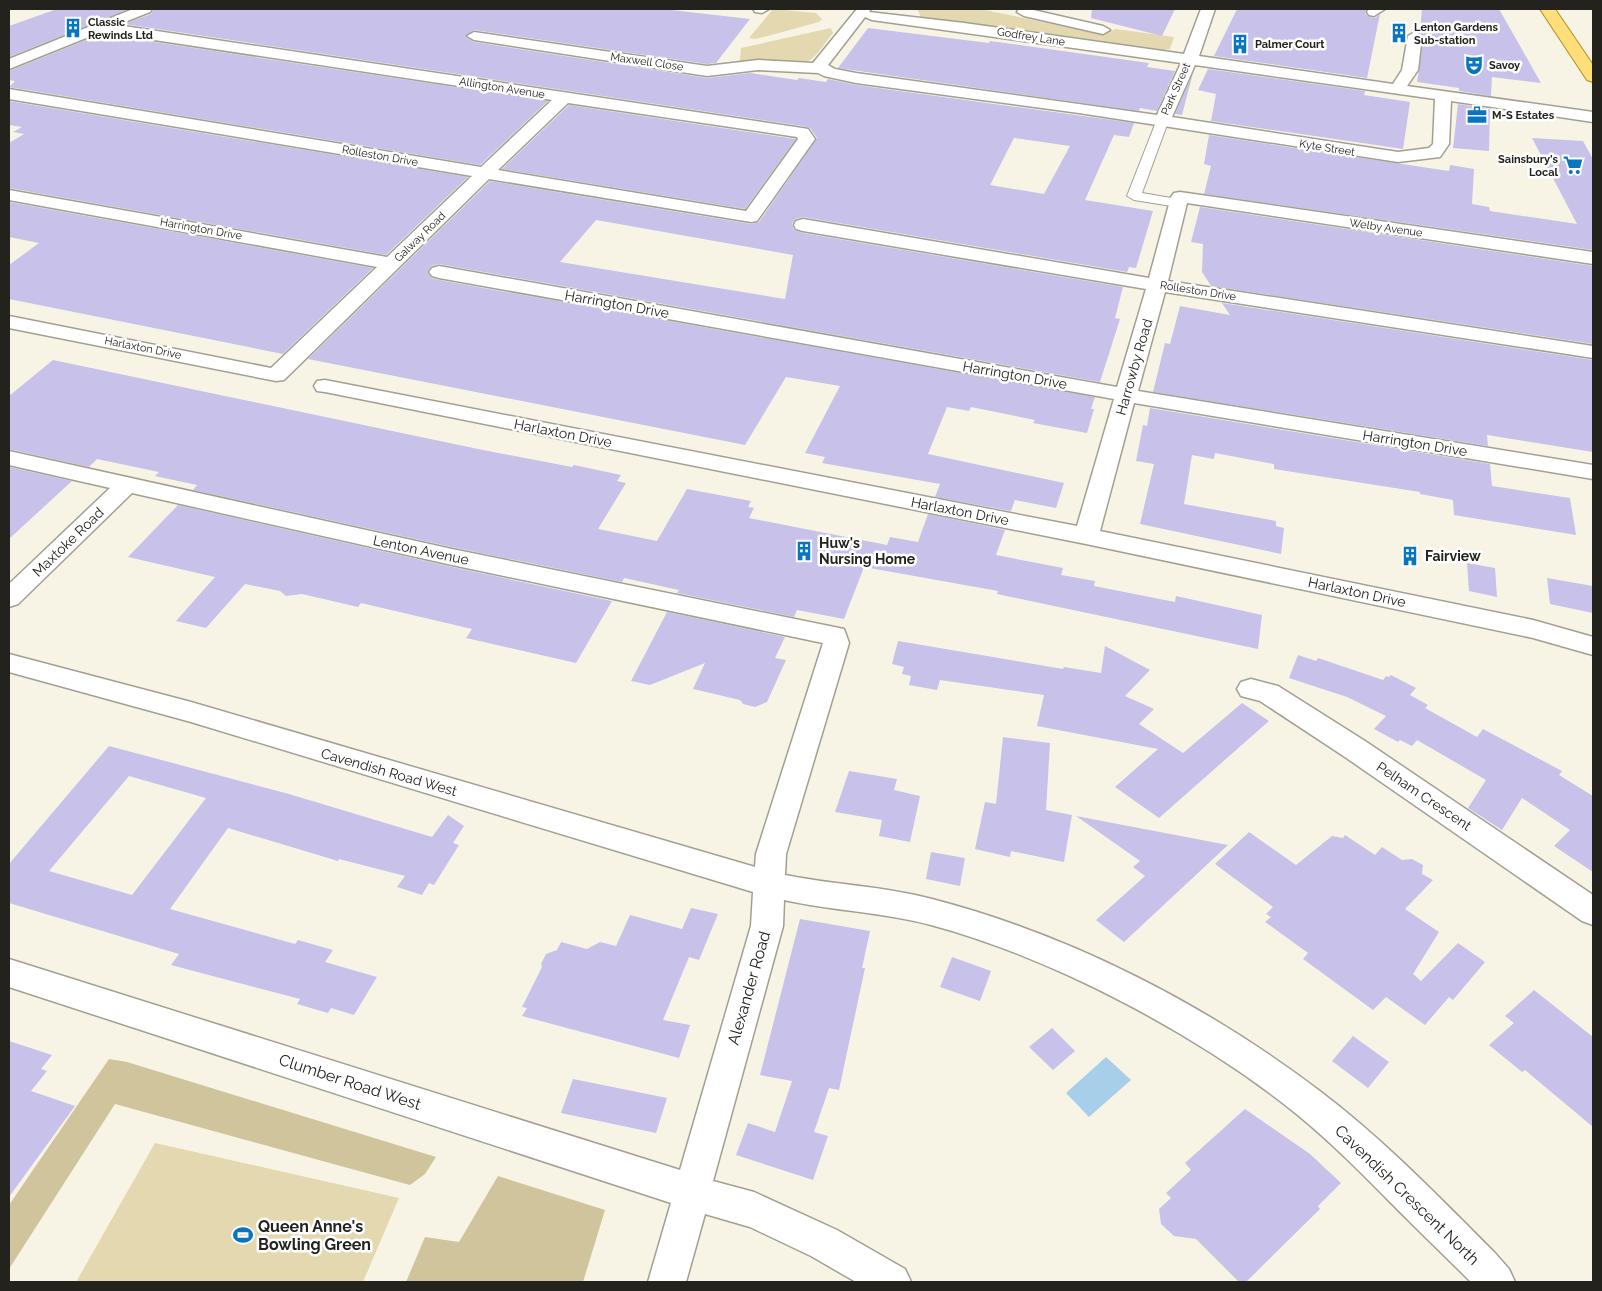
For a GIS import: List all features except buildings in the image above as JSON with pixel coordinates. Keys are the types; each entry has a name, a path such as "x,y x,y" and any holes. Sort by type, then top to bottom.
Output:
{"main road":[{"path":"1548,9 1592,73"}],"street":[{"path":"9,64 145,9"},
{"path":"1007,9 1027,11 1103,30"},
{"path":"1190,59 1208,9"},
{"path":"821,68 820,65 823,60 868,12"},
{"name":"Godfrey Lane","path":"868,12 909,15 1190,59"},
{"name":"Allington Avenue","path":"98,27 807,136 807,139 751,217"},
{"name":"Maxwell Close","path":"474,36 707,71 758,65 821,68"},
{"path":"1397,89 1410,70 1415,36"},
{"name":"Park Street","path":"821,68 841,76 1162,122 1190,59 1593,117"},
{"name":"Rolleston Drive","path":"9,94 751,217"},
{"name":"Kyte Street","path":"1162,122 1370,154 1398,157 1428,156 1434,153 1441,144 1443,96"},
{"name":"Galway Road","path":"276,375 563,98"},
{"path":"1162,122 1134,196 1179,200"},
{"name":"Harrington Drive","path":"9,195 392,264"},
{"name":"Welby Avenue","path":"1179,200 1593,258"},
{"name":"Harrowby Road","path":"1086,536 1179,200"},
{"name":"Rolleston Drive","path":"803,226 1157,285 1593,352"},
{"name":"Harrington Drive","path":"439,272 1125,395 1593,472"},
{"name":"Harlaxton Drive","path":"9,322 276,375"},
{"name":"Harlaxton Drive","path":"325,386 1086,536 1524,627 1593,646"},
{"name":"Lenton Avenue","path":"9,458 452,557 835,635"},
{"name":"Maxtoke Road","path":"9,598 127,485"},
{"name":"Alexander Road","path":"667,1282 767,926 771,854 836,643 835,635"},
{"name":"Cavendish Road West","path":"9,662 191,712 768,884"},
{"name":"Pelham Crescent","path":"1251,689 1268,693 1355,749 1593,912"},
{"name":"Cavendish Crescent North","path":"768,884 859,897 932,912 1053,955 1116,984 1175,1016 1274,1078 1353,1140 1496,1282"},
{"name":"Clumber Road West","path":"9,973 754,1210 824,1243 892,1282"}],"shaded area":[{"path":"773,9 816,13 822,19 819,22 756,39 749,38"},
{"path":"917,9 980,9 1101,34 1116,29 1174,37 1170,49 1157,51 922,19"},
{"path":"831,28 833,33 810,60 788,63 740,61 741,48"},
{"path":"109,1059 127,1062 436,1157 425,1174 410,1185 115,1104 9,1269 9,1205"},
{"name":"Queen Anne's Bowling Green","path":"155,1143 399,1198 363,1282 76,1282"},
{"path":"498,1176 605,1210 583,1282 406,1282 425,1237 459,1242"}],"water":[{"path":"1106,1057 1131,1080 1089,1117 1066,1093"}],"place":[{"name":"Classic Rewinds Ltd","path":"73,28"},
{"name":"Lenton Gardens Sub-station","path":"1399,33"},
{"name":"Palmer Court","path":"1240,44"},
{"name":"Savoy","path":"1474,65"},
{"name":"M-S Estates","path":"1477,115"},
{"name":"Sainsbury's Local","path":"1573,165"},
{"name":"Huw's Nursing Home","path":"804,551"},
{"name":"Fairview","path":"1410,556"},
{"name":"Queen Anne's Bowling Green","path":"243,1235"}]}
